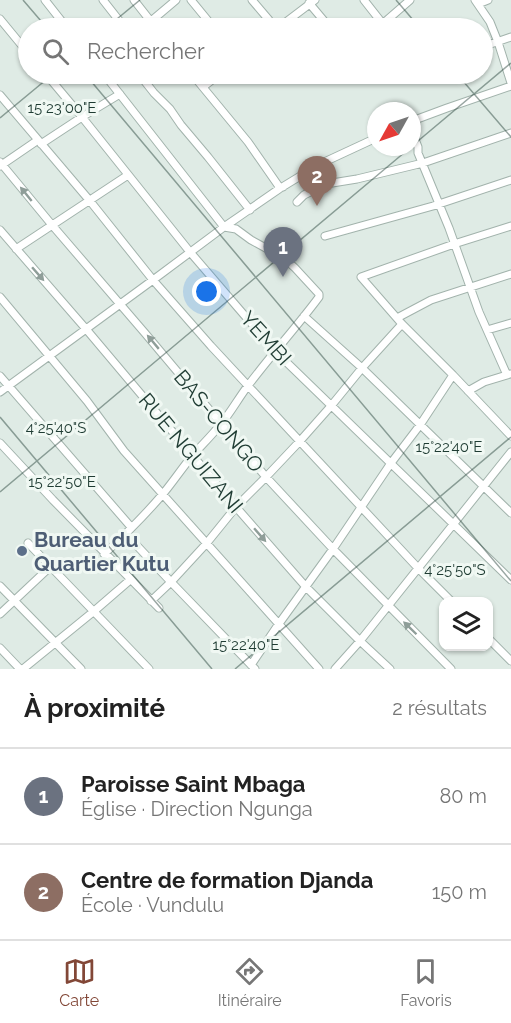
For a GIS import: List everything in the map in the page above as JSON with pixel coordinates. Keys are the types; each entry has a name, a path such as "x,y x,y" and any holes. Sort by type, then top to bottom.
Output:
{"street":[{"path":"45,0 59,18"},
{"path":"103,0 117,18"},
{"path":"134,0 147,18"},
{"path":"160,18 176,0"},
{"path":"191,0 206,18"},
{"path":"252,0 267,18"},
{"path":"364,0 376,18"},
{"path":"391,18 410,0"},
{"path":"487,18 477,2 488,0"},
{"path":"291,18 311,2 323,18"},
{"path":"0,19 18,41"},
{"path":"421,118 511,85 493,30"},
{"path":"493,44 511,37"},
{"name":"YEMBI","path":"54,84 190,252 276,352 511,580"},
{"path":"104,554 163,493 221,424 248,386 319,297 317,292 284,258 236,229 224,226 112,84"},
{"path":"147,84 250,210"},
{"path":"200,84 248,142 280,188 283,187"},
{"path":"203,87 207,84"},
{"path":"1,164 120,94"},
{"path":"1,99 90,201 153,280 248,386 447,597"},
{"path":"297,202 304,195 326,184 423,163 511,133"},
{"path":"0,392 224,226 320,164 367,142"},
{"path":"420,156 487,330 509,374 484,382 468,391"},
{"name":"BAS-CONGO","path":"1,164 266,477 387,606 451,669"},
{"path":"16,249 128,175"},
{"path":"325,236 440,204 511,180"},
{"path":"511,226 361,277 399,321 511,436"},
{"name":"RUE NGUIZANI","path":"0,230 306,587 390,669"},
{"path":"151,600 207,544 236,507 300,441 399,321 431,300 511,274"},
{"path":"0,297 87,401 124,451 319,669"},
{"path":"304,316 362,368 511,513"},
{"path":"487,330 511,323"},
{"path":"0,376 171,582 253,667 278,625 453,375"},
{"path":"503,427 511,423"},
{"path":"0,443 104,554 159,608"},
{"path":"335,669 511,452"},
{"path":"28,543 147,668"},
{"path":"0,614 50,567"},
{"path":"0,648 22,669 130,580"},
{"path":"0,586 81,669"},
{"path":"493,643 511,661"}],"place":[{"name":"Centre de formation Djanda","path":"317,206"},
{"name":"Paroisse Saint Mbaga","path":"283,277"},
{"name":"Bureau du Quartier Kutu","path":"22,551"}]}
